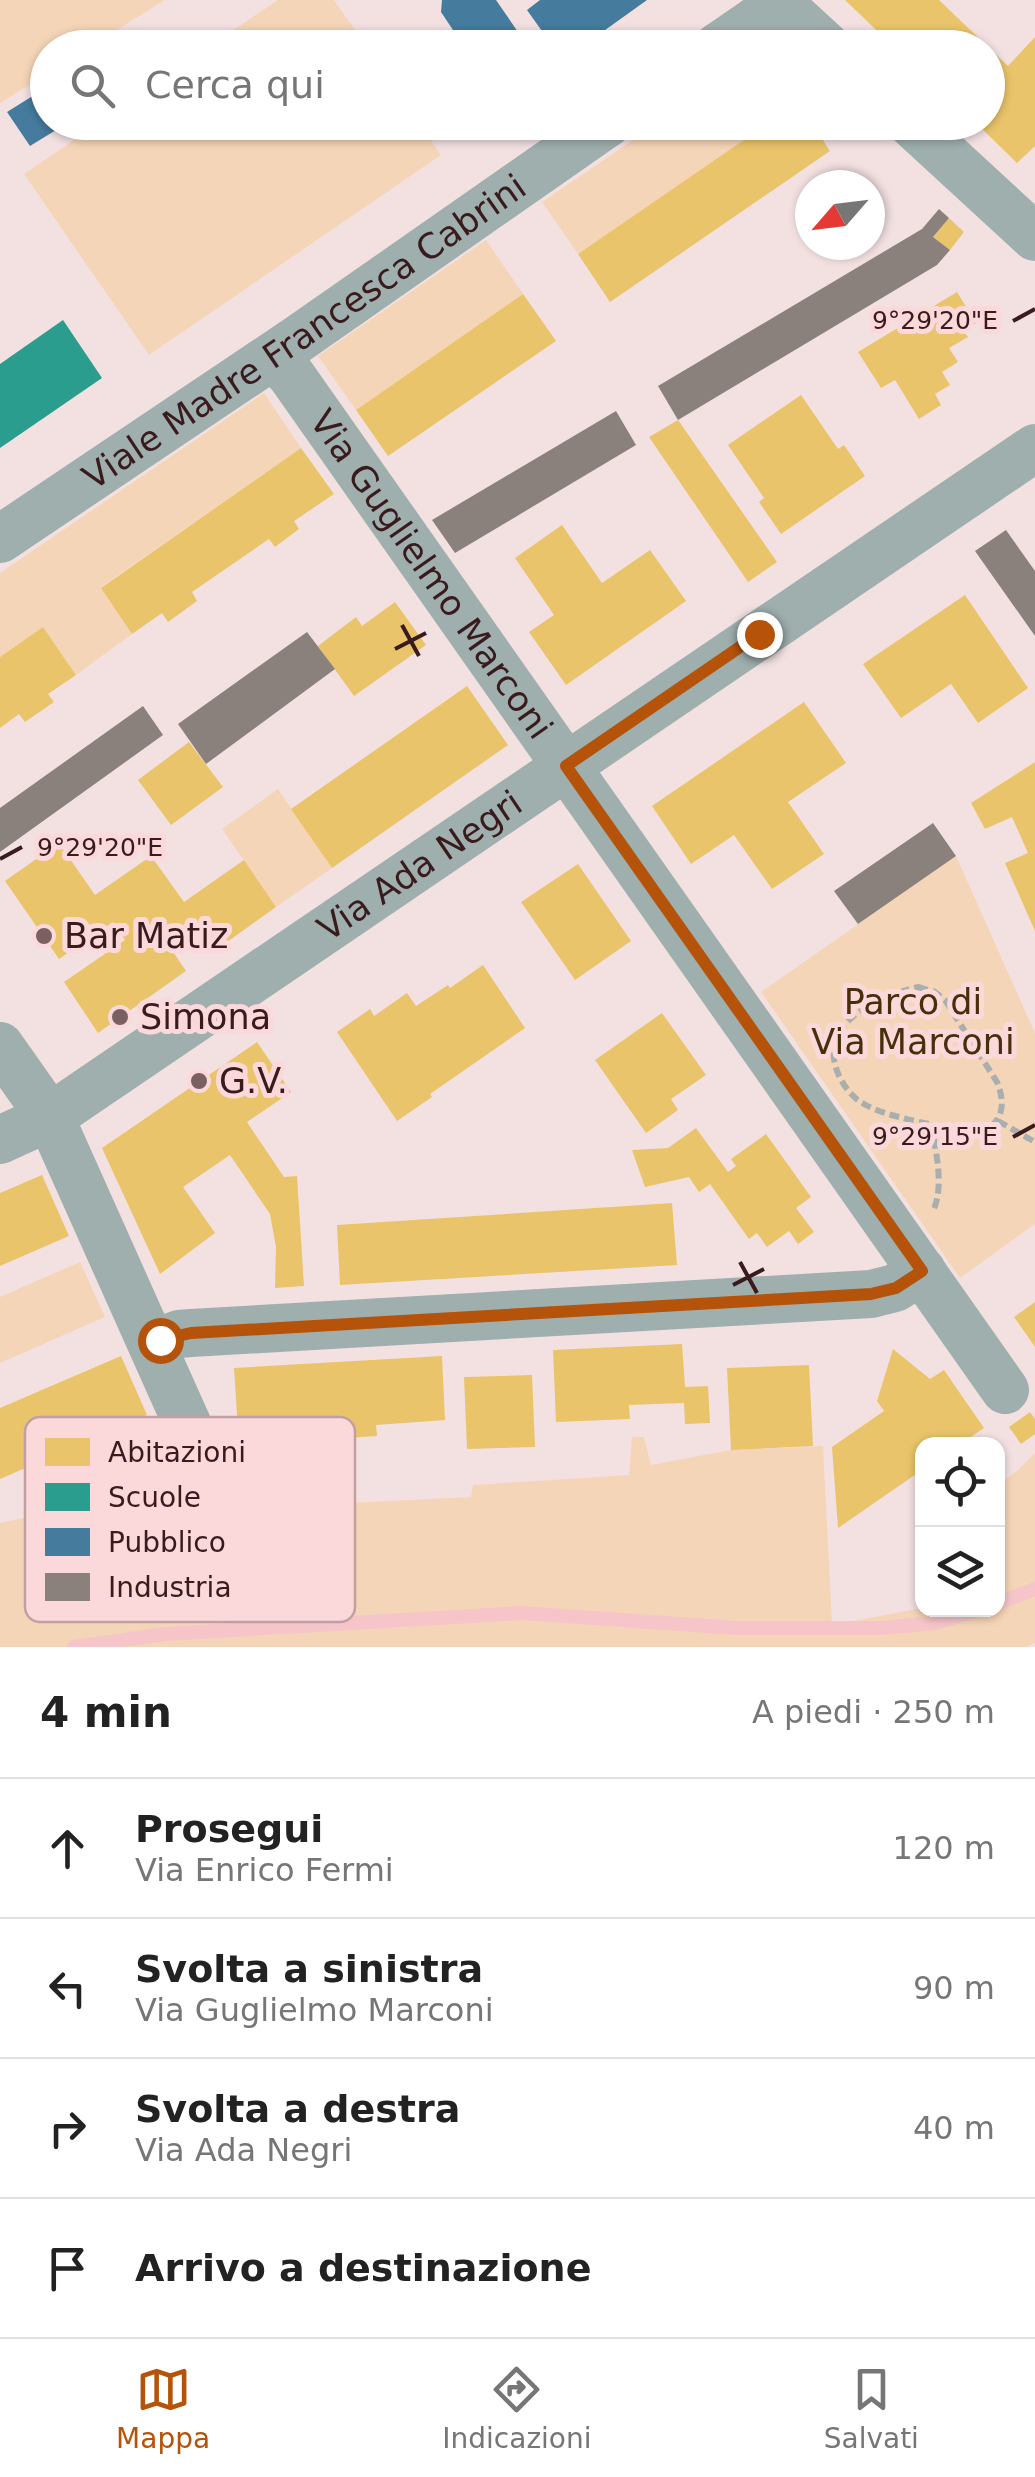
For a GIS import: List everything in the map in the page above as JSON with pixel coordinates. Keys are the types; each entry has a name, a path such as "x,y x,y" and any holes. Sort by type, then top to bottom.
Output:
{"street":[{"path":"740,30 778,2 808,30"},
{"name":"Viale Madre Francesca Cabrini","path":"0,539 582,140"},
{"path":"932,140 1029,219"},
{"name":"Via Guglielmo Marconi","path":"260,364 276,363 292,375 1005,1390"},
{"name":"Via Ada Negri","path":"0,1140 50,1118 1035,448"},
{"path":"0,1046 50,1118 184,1417"},
{"path":"152,1344 191,1333 871,1294 896,1288 911,1256"}],"path":[{"path":"918,987 935,992 997,1082 1002,1094 998,1121 974,1133 863,1104 839,1075 834,1059 835,1042 842,1026 902,990 918,987"},
{"path":"998,1121 1035,1142"},
{"path":"911,1256 922,1224 938,1201 940,1186 932,1124"}],"green space":[{"path":"0,0 165,0 116,30 30,30 30,84 0,103"},
{"path":"278,0 334,0 355,30 233,30"},
{"path":"74,140 431,140 441,155 149,355 24,174"},
{"path":"633,140 745,140 578,254 542,202"},
{"path":"486,240 523,294 356,410 318,356"},
{"path":"264,393 301,448 101,587 132,634 76,675 43,627 0,657 0,573"},
{"path":"278,789 332,868 276,907 222,829"},
{"name":"Parco di Via Marconi","path":"956,856 1035,1033 1035,1224 960,1278 761,992"},
{"path":"80,1262 105,1317 0,1363 0,1297"},
{"path":"632,1437 644,1437 651,1465 731,1450 823,1446 832,1625 915,1609 915,1617 1005,1617 1005,1480 1035,1453 1035,1643 1027,1647 0,1647 0,1523 25,1518 25,1622 355,1622 355,1503 471,1497 473,1485 629,1475"}],"building: Abitazioni":[{"path":"845,0 939,0 970,30 876,30"},
{"path":"1035,37 1035,146 1017,163 993,140 1005,140 1005,63 1008,66"},
{"path":"744,140 823,140 830,151 802,170 795,170 795,175 610,302 578,254"},
{"path":"949,218 964,232 950,250 933,237"},
{"path":"957,292 976,323 964,331 968,337 949,348 958,362 942,372 950,385 935,394 941,405 919,419 895,380 881,388 858,352"},
{"path":"523,294 556,341 388,456 356,410"},
{"path":"801,395 838,449 844,445 865,476 781,534 759,502 764,498 728,445"},
{"path":"678,420 777,562 748,582 649,437"},
{"path":"301,448 334,494 294,521 299,529 275,547 269,539 192,592 197,601 168,622 162,613 132,634 101,588"},
{"path":"562,525 602,583 650,550 686,601 566,685 529,632 554,615 515,558"},
{"path":"965,595 1028,688 978,723 951,684 901,718 863,664"},
{"path":"395,602 426,645 354,696 318,646 356,617 362,626"},
{"path":"43,627 76,675 48,694 54,702 25,722 19,714 0,728 0,657"},
{"path":"467,686 508,745 332,868 291,809"},
{"path":"804,702 846,763 788,802 824,854 772,889 734,835 691,864 652,806"},
{"path":"189,742 223,787 171,825 138,780"},
{"path":"1035,762 1035,931 1005,863 1028,853 1012,817 985,829 971,803"},
{"path":"59,843 95,895 151,856 184,902 244,860 276,907 216,950 195,919 165,940 186,971 98,1033 64,982 125,940 113,922 59,959 5,881"},
{"path":"578,864 631,941 575,980 521,902"},
{"path":"483,965 525,1028 397,1121 337,1032 370,1009 374,1016 407,993 416,1006"},
{"path":"662,1013 706,1075 671,1099 678,1110 646,1133 595,1060"},
{"path":"257,1042 291,1092 247,1122 284,1177 297,1176 304,1286 275,1288 276,1247 270,1214 230,1155 183,1187 215,1233 160,1274 102,1148"},
{"path":"696,1128 728,1172 736,1166 731,1159 766,1134 811,1197 796,1208 814,1232 798,1244 789,1231 767,1247 757,1233 749,1239 710,1184 699,1192 689,1177 645,1187 632,1150 668,1148"},
{"path":"42,1175 69,1236 0,1266 0,1193"},
{"path":"672,1203 677,1265 340,1285 337,1225"},
{"path":"1035,1302 1035,1347 1014,1317"},
{"path":"682,1344 685,1387 708,1386 710,1423 685,1424 684,1403 629,1405 630,1419 556,1422 553,1350"},
{"path":"893,1349 930,1379 944,1370 984,1428 970,1437 915,1437 915,1475 838,1528 832,1447 884,1411 877,1401"},
{"path":"121,1356 147,1415 25,1417 25,1468 0,1479 0,1408"},
{"path":"442,1356 445,1420 376,1425 377,1436 355,1437 355,1417 237,1417 234,1368"},
{"path":"809,1365 813,1446 731,1450 727,1368"},
{"path":"532,1375 535,1447 467,1449 464,1377"},
{"path":"1030,1412 1035,1419 1035,1434 1021,1444 1009,1427"}],"building: Scuole":[{"path":"63,320 102,378 0,448 0,364"}],"building: Pubblico":[{"path":"442,0 496,0 517,30 453,30 441,12"},
{"path":"540,0 647,0 605,30 541,30 527,10"},
{"path":"30,98 30,140 40,140 30,146 7,112"}],"building: Industria":[{"path":"939,209 949,218 933,237 950,250 937,265 678,420 658,386 870,260 885,260 885,251 922,229"},
{"path":"616,411 636,445 455,553 432,520"},
{"path":"1006,530 1035,571 1035,636 975,551"},
{"path":"307,632 335,669 206,764 178,724"},
{"path":"143,706 163,735 0,852 0,808"},
{"path":"933,823 956,856 858,924 834,891"}],"waterway":[{"path":"1005,1600 1035,1589"},
{"path":"74,1647 166,1634 522,1613 736,1628 882,1628 955,1617"}],"place":[{"name":"Bar Matiz","path":"44,936"},
{"name":"Simona","path":"120,1017"},
{"name":"G.V.","path":"199,1081"}],"route":[{"path":"160,1340 191,1333 871,1294 896,1288 922,1271 566,766 759,634"}]}
